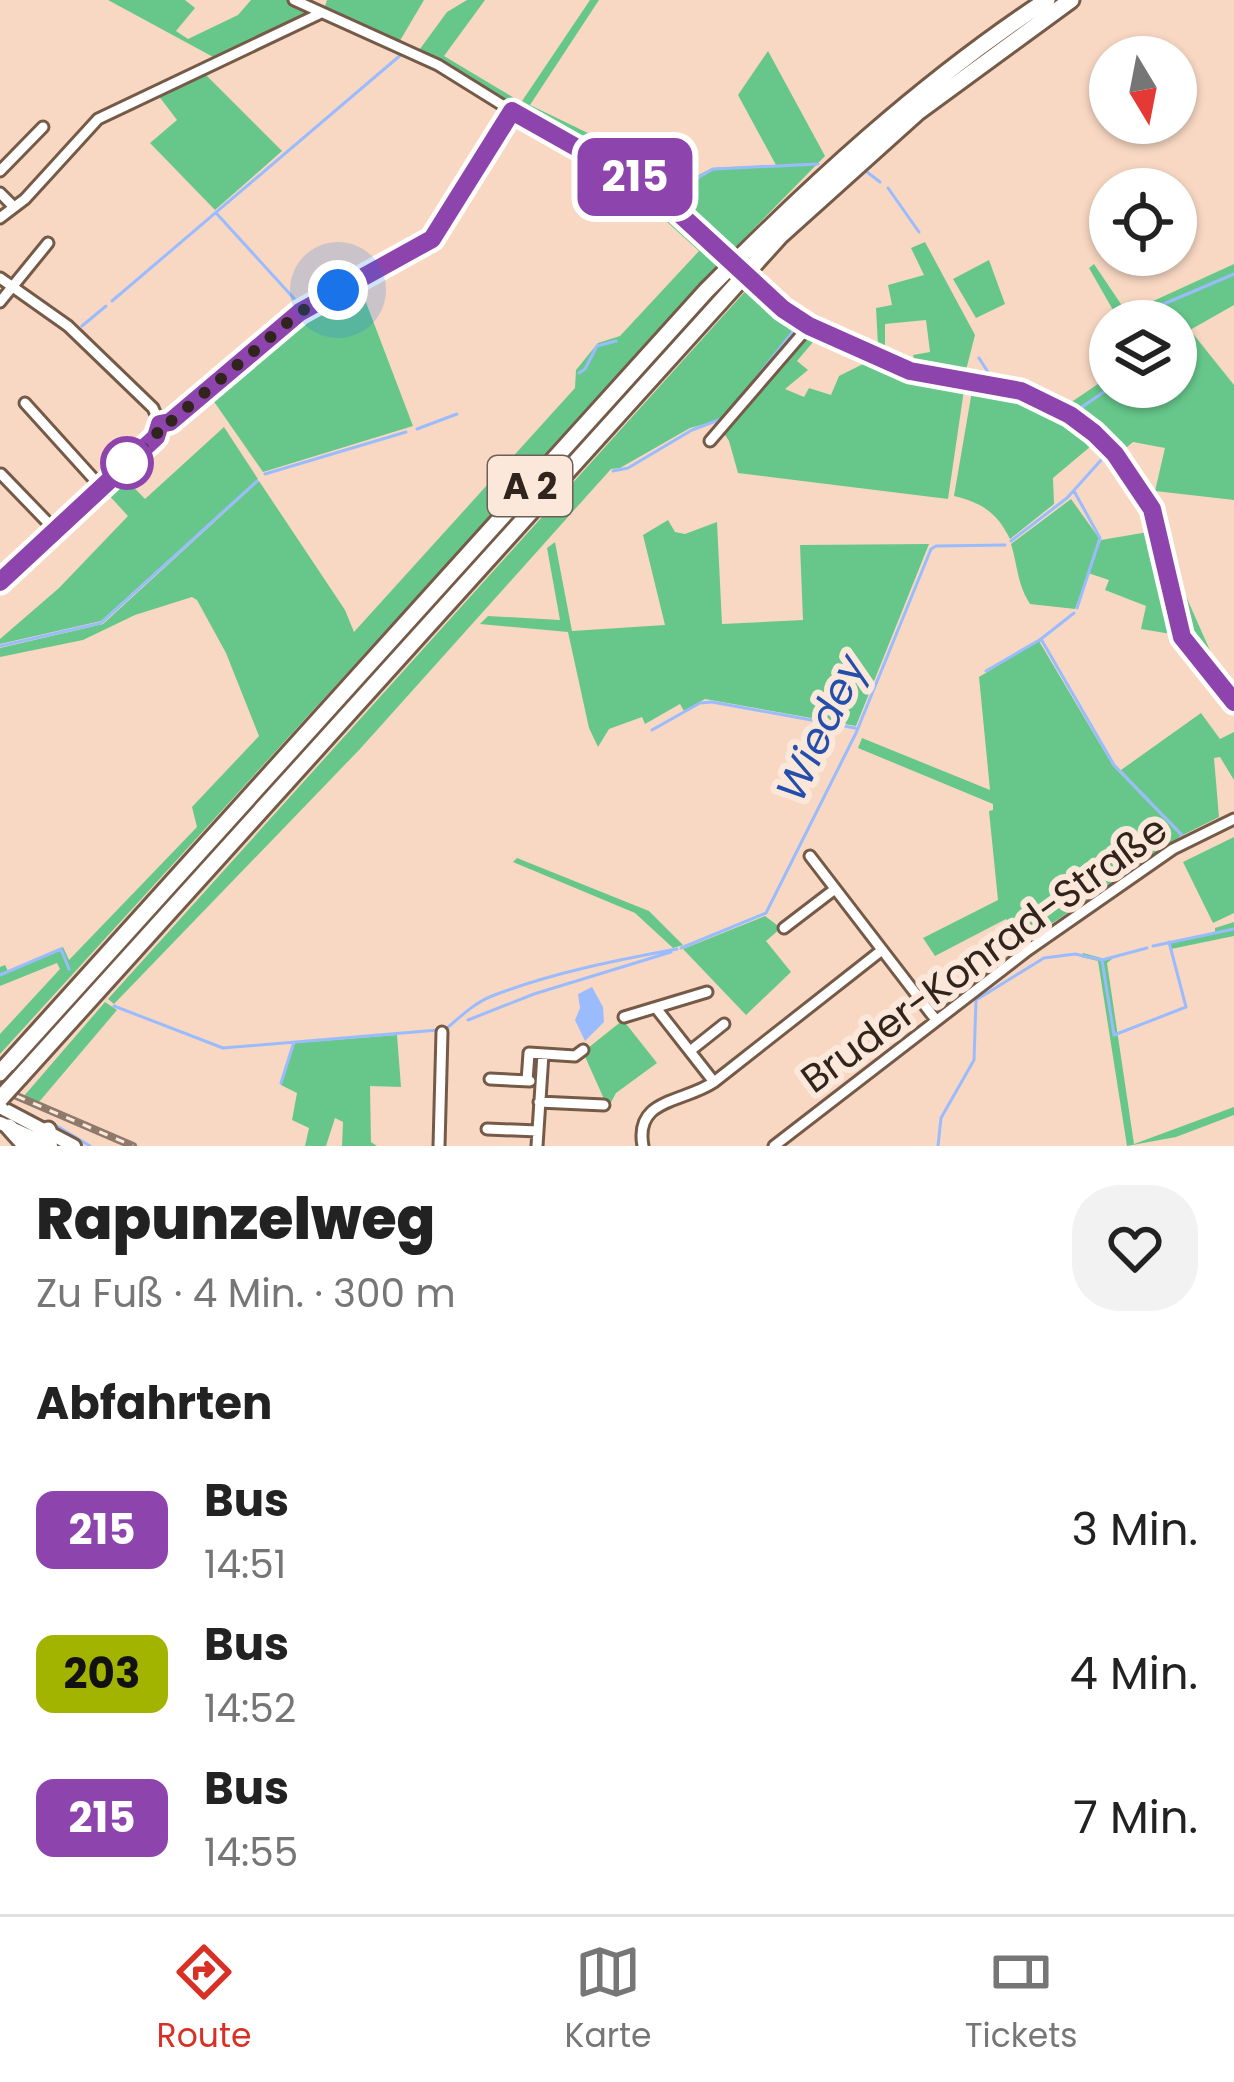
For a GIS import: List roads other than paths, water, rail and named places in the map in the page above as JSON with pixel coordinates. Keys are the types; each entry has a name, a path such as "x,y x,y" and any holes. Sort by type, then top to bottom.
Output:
{"highway":[{"name":"A 2","path":"0,1103 9,1072 722,275 874,130 1046,0"},
{"name":"A 2","path":"9,1072 780,236 935,98 1072,0"},
{"path":"5,1125 44,1142"}],"main road":[{"path":"0,1103 44,1142 74,1146"}],"street":[{"path":"294,0 438,65 631,175 809,326 910,371 1021,391 1070,415 1115,454 1152,509 1182,637 1234,702"},
{"path":"0,218 98,119 319,14"},
{"path":"160,424 170,422 314,302 432,239 512,111"},
{"path":"0,171 43,127"},
{"path":"0,193 14,208"},
{"path":"0,302 48,243"},
{"path":"0,278 68,326 153,408 160,424 156,437 2,576"},
{"path":"710,441 809,326"},
{"path":"25,403 101,487"},
{"path":"1,474 56,531"},
{"name":"Bruder-Konrad-Straße","path":"774,1146 1151,863 1234,819"},
{"path":"810,856 936,1020"},
{"path":"784,928 835,889"},
{"path":"643,1146 646,1113 692,1096 714,1082 883,950"},
{"path":"624,1017 707,992"},
{"path":"672,1028 680,1000"},
{"path":"656,1008 714,1082"},
{"path":"690,1051 724,1024"},
{"path":"439,1146 442,1032"},
{"path":"527,1081 529,1053 574,1056 583,1050"},
{"path":"537,1146 543,1054"},
{"path":"490,1079 541,1082"},
{"path":"539,1102 604,1105"},
{"path":"487,1129 538,1131"}],"water":[{"path":"592,987 603,1007 604,1022 585,1041 575,1020 578,994"}],"waterway":[{"path":"421,51 511,103"},
{"path":"112,301 403,53"},
{"path":"520,109 673,183"},
{"path":"682,187 713,169 818,164"},
{"path":"867,172 880,182"},
{"path":"888,188 919,232"},
{"path":"217,214 299,304"},
{"name":"Wiedey","path":"1173,300 1234,274"},
{"path":"794,305 866,341"},
{"path":"82,326 106,306"},
{"path":"734,406 795,329 785,319"},
{"path":"579,373 597,346 616,341"},
{"path":"879,348 908,363"},
{"path":"979,358 993,380 1056,401 1111,440"},
{"path":"915,366 965,375"},
{"name":"Wiedey","path":"1076,411 1089,402"},
{"path":"417,429 457,414"},
{"path":"613,471 628,468 692,430 724,418"},
{"path":"265,474 406,432"},
{"name":"Wiedey","path":"1011,541 1067,498 1102,459"},
{"path":"0,646 101,623 257,481"},
{"path":"1074,491 1100,538 1077,608"},
{"name":"Wiedey","path":"681,948 766,913 856,733 931,549 1005,545"},
{"path":"1074,613 1041,639 1114,765 1182,835"},
{"path":"986,671 1041,639"},
{"path":"652,730 700,703 712,702 855,728"},
{"path":"1153,946 1234,929"},
{"path":"1102,960 1114,1035 1186,1007 1169,942"},
{"path":"938,1146 941,1118 974,1060 976,1000 1044,958 1075,954 1102,960 1147,948"},
{"name":"Wiedey","path":"0,975 61,949 69,969"},
{"name":"Wiedey","path":"446,1029 479,1003 514,988 677,949"},
{"path":"468,1020 534,994 671,952"},
{"name":"Wiedey","path":"114,1006 223,1048 438,1030"},
{"path":"281,1083 293,1045"},
{"path":"57,1126 90,1146"}],"railway":[{"path":"0,1089 133,1146"}]}
